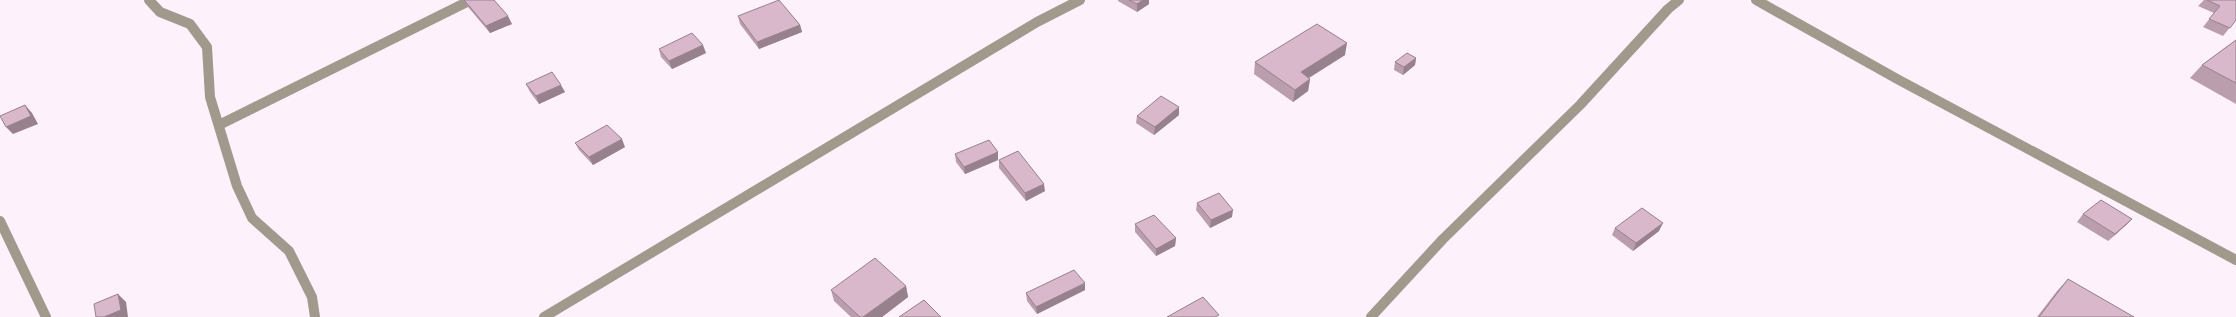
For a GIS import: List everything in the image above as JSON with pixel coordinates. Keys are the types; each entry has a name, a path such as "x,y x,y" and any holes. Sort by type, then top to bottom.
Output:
{"street":[{"path":"149,0 160,12 190,24 206,47 210,97 237,186 252,218 289,251 312,297 315,317"},
{"path":"219,125 471,0"},
{"path":"544,317 1037,22 1080,0"},
{"path":"1371,317 1443,239 1580,105 1668,9 1679,0"},
{"path":"1756,0 1899,80 2236,260"},
{"path":"0,220 46,317"}],"building":[{"path":"464,0 494,0 508,16 486,26"},
{"path":"779,0 800,25 757,42 738,16"},
{"path":"1129,0 1143,0 1137,4"},
{"path":"2207,0 2236,0 2236,20 2230,28 2209,19 2220,6"},
{"path":"1317,24 1347,43 1301,72 1310,79 1295,90 1255,62"},
{"path":"692,33 703,45 669,61 659,49"},
{"path":"2236,40 2236,83 2202,65"},
{"path":"1407,53 1416,58 1404,67 1395,62"},
{"path":"552,72 561,85 536,96 526,84"},
{"path":"1161,96 1179,107 1155,127 1137,116"},
{"path":"25,105 31,116 6,127 0,116"},
{"path":"607,125 622,139 589,157 575,143"},
{"path":"989,140 998,152 964,167 955,154"},
{"path":"1018,151 1044,184 1025,193 999,160"},
{"path":"1219,193 1233,210 1211,220 1197,203"},
{"path":"2101,200 2132,219 2115,234 2083,214"},
{"path":"1642,208 1663,223 1636,243 1615,228"},
{"path":"1154,215 1176,238 1156,249 1135,224"},
{"path":"875,258 906,286 863,317 860,317 831,290"},
{"path":"1074,270 1085,283 1036,307 1026,293"},
{"path":"2068,279 2134,317 2039,317"},
{"path":"118,294 121,310 104,317 96,317 94,304"},
{"path":"1203,297 1219,315 1215,317 1167,317"},
{"path":"924,300 941,317 899,317"}]}
